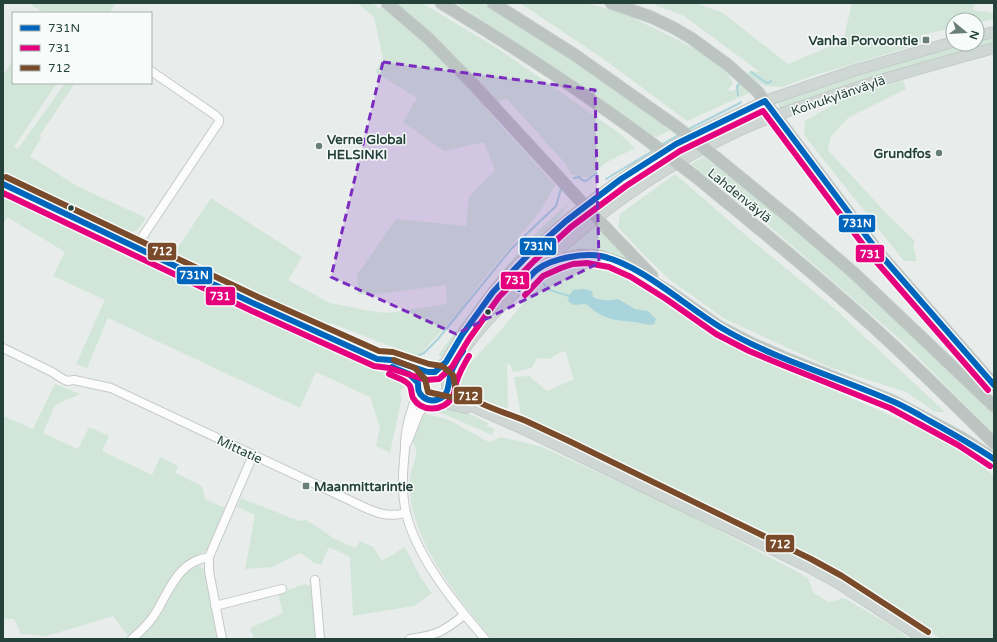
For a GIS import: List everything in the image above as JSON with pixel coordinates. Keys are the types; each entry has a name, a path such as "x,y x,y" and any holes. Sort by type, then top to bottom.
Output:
{"highway":[{"path":"387,3 474,85 596,218 640,264 670,292"},
{"name":"Lahdenväylä","path":"441,3 553,74 650,142 696,177 838,295 895,346 994,443"},
{"name":"Lahdenväylä","path":"493,3 575,55 677,127 718,159 854,273 994,406"},
{"path":"611,3 651,17 691,38 709,50 757,91 879,253 994,385"},
{"path":"538,269 565,258 580,255 600,256 623,264 670,292 720,327 783,357 893,401 962,438 994,459"}],"main road":[{"name":"Koivukylänväylä","path":"431,372 446,362 462,335 493,292 528,255 585,206 639,167 676,144 764,101 853,71 945,44"},
{"name":"Koivukylänväylä","path":"447,387 454,367 461,354 495,312 538,269 596,218 641,185 690,156 738,132 775,116 858,86 994,48"},
{"path":"3,184 137,249 377,359 389,366 410,374 418,386 420,395 433,401 481,412"},
{"path":"377,359 391,360 442,375 447,387 458,400 481,412 532,433 807,566 924,639"},
{"path":"418,386 420,379 431,372"},
{"path":"433,401 445,394 447,387"}],"street":[{"path":"137,249 219,122 219,119 215,115 152,72"},
{"name":"Mittatie","path":"3,348 63,379 111,388 382,515 394,516 406,513"},
{"path":"418,386 405,435 402,478 406,513 415,539 433,572 464,615 485,639"},
{"path":"405,448 419,413 433,401"},
{"path":"222,639 209,571 209,557 253,455"},
{"path":"132,639 156,613 171,583 180,572 191,563 202,558 209,557"},
{"path":"315,580 320,639"},
{"path":"215,606 282,589"},
{"path":"410,639 437,634 464,615"}],"highlighted area":[{"path":"383,62 595,90 599,263 456,334 331,277"}],"green space":[{"path":"29,3 116,3 110,12 42,12"},
{"path":"357,3 373,3 379,9 384,3 422,3 500,50 619,133 635,148 607,162 589,177 580,177 571,174 565,163 506,98 486,109 555,185 541,210 481,282 461,309 418,357 331,323 322,330 174,258 175,256 173,255 211,198 302,257 288,280 330,303 387,313 447,304 446,285 369,295 358,294 357,275 396,219 466,226 469,197 495,170 484,142 444,151 403,122 417,98 375,72 383,59 374,17"},
{"path":"456,3 483,3 584,68 670,130 657,137 651,135 576,82"},
{"path":"520,3 584,3 619,11 701,52 728,74 733,83 727,91 735,90 739,81 751,92 687,121 605,60"},
{"path":"651,3 696,3 723,13 788,64 843,41 852,3 975,3 973,10 994,13 994,19 985,21 985,12 945,12 945,30 921,35 922,42 910,47 812,76 782,87 765,86 746,75 750,71 760,72 684,16"},
{"path":"994,37 994,42 985,45 985,39"},
{"path":"945,49 945,52 959,52 845,85 780,109 777,102 858,73"},
{"path":"12,62 12,84 56,84 14,147 18,149 64,84 74,84 40,135 41,138 30,156 75,185 146,218 139,228 133,232 127,233 119,231 97,217 3,175 3,75"},
{"path":"903,80 906,89 849,117 831,136 828,150 887,214 915,241 913,246 917,261 904,261 804,135 805,121 841,100"},
{"path":"747,114 749,118 706,140 702,136"},
{"path":"704,157 780,217 853,280 959,378 994,412 994,434 902,341 767,224 691,164"},
{"path":"662,161 666,163 610,202 608,198"},
{"path":"675,174 749,238 834,308 945,412 935,412 906,392 829,367 725,319 670,280 618,227 620,214"},
{"path":"3,190 162,269 199,290 223,298 340,351 407,376 404,389 402,388 400,394 402,397 390,453 376,446 380,427 370,397 316,372 300,408 108,318 87,368 76,364 105,300 53,276 65,252 7,217 3,226"},
{"path":"569,203 556,222 514,262 445,360 438,355 483,295 515,256 532,237"},
{"path":"581,214 585,220 527,272 454,354 493,299 514,276"},
{"path":"597,224 637,266 562,253"},
{"path":"581,262 602,263 628,274 664,303 724,341 959,446 994,476 994,639 941,639 829,571 522,420 514,377 529,376 547,391 574,379 566,351 559,353 550,359 537,358 532,368 513,372 511,366 507,363 508,410 503,413 476,405 461,396 456,390 455,381 457,371 462,372 500,331 541,281 554,271 568,264"},
{"path":"55,384 80,394 55,405 43,433 78,449 89,427 109,436 102,451 152,475 160,457 178,466 175,473 202,486 205,499 225,508 207,550 189,560 168,581 146,620 128,636 113,616 47,636 21,634 14,619 3,619 3,416 33,429"},
{"path":"435,406 462,410 488,423 487,426 495,429 492,435 444,414 426,409"},
{"path":"423,413 449,420 489,442 501,437 542,447 678,509 808,578 813,592 828,602 839,600 840,598 846,599 897,629 909,639 579,639 574,637 572,639 492,639 442,574 423,539 416,520 411,501 410,480 416,452 413,441 414,435 418,422"},
{"path":"241,498 299,521 306,520 332,538 356,548 360,541 373,547 382,561 405,547 421,578 432,593 414,606 353,616 350,557 329,547 321,565 314,563 301,553 272,567 245,569 255,515 237,507"},
{"path":"193,566 200,566 205,571 219,639 136,639 152,625 173,587"},
{"path":"304,584 311,586 314,594 315,639 254,639 250,628 283,613 278,594"}],"water":[{"path":"584,289 592,291 593,297 605,300 618,299 635,309 648,311 656,319 654,324 647,325 609,318 598,313 586,304 574,305 568,301 573,290"}],"waterway":[{"path":"751,72 765,82 768,83 771,81"},
{"path":"738,95 737,86 739,84"},
{"path":"687,130 741,102"},
{"path":"661,145 680,134"},
{"path":"606,179 654,150"},
{"path":"574,178 579,177 586,181 597,173"},
{"path":"408,355 417,356 424,353 438,339 511,249 556,206 561,189"},
{"path":"543,283 550,290 569,296"}],"transit line":[{"name":"731N","path":"3,184 255,304 377,359 391,360 428,372 435,372 446,362 462,335 493,292 528,255 566,221 621,179 676,144 765,101 879,253 994,385"},
{"name":"731","path":"3,193 252,311 374,366 389,368 426,380 439,379 452,367 469,339 499,297 534,261 571,227 626,186 680,151 763,111 873,258 988,390"},
{"name":"712","path":"6,177 258,297 379,351 393,352 429,364 442,366 453,375 455,386 463,393 480,403 526,421 571,442 811,559 842,576 928,632"},
{"name":"731N","path":"519,289 538,269 560,259 594,255 616,261 647,277 720,327 740,338 761,349 899,404 994,459"},
{"name":"731","path":"525,295 543,276 561,268 573,264 587,263 609,267 631,277 666,299 716,334 749,351 890,408 958,445 990,466"},
{"name":"731N","path":"392,367 409,374 418,383 420,394 423,397 430,400 436,400 443,397 447,391 450,375 463,351"},
{"name":"731","path":"389,374 404,380 408,384 411,388 413,398 417,403 427,408 438,408 443,406 452,398 456,383 469,356"},
{"name":"712","path":"394,360 415,368 425,379 428,392 472,402"}],"place":[{"name":"Vanha Porvoontie","path":"926,40"},
{"name":"Verne Global HELSINKI","path":"319,146"},
{"name":"Grundfos","path":"939,153"},
{"name":"Maanmittarintie","path":"306,486"}]}
